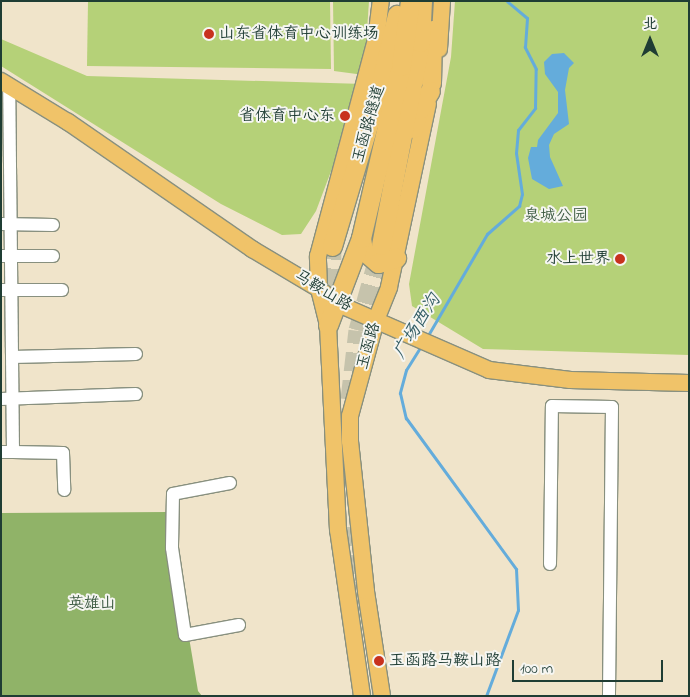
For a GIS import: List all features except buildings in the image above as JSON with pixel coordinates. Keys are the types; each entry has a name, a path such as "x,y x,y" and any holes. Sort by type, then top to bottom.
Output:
{"highway":[{"path":"340,220 342,198 373,87 389,1"},
{"name":"玉函路隧道","path":"332,246 381,82 400,1"},
{"path":"328,325 361,238 401,66 410,1"},
{"name":"玉函路隧道","path":"381,245 420,42 422,1"},
{"path":"388,214 419,109 431,87 432,1"},
{"path":"361,238 363,250 378,263 396,258"}],"main road":[{"name":"玉函路","path":"362,696 338,530 328,325 319,289 319,243 376,40 381,1"},
{"name":"玉函路","path":"382,696 350,441 350,416 376,320 396,258 431,87 438,66 442,1"},
{"name":"马鞍山路","path":"5,83 68,122 252,249 319,289 336,303 449,350 489,370 509,374 570,380 689,383"}],"street":[{"path":"5,83 7,452 63,453 64,490"},
{"path":"6,224 53,224"},
{"path":"6,256 53,256"},
{"path":"6,290 62,290"},
{"path":"8,361 136,354"},
{"path":"7,399 136,394"},
{"path":"550,564 552,406 612,407 609,696"},
{"path":"230,484 173,494 172,548 185,634 239,625"}],"green space":[{"name":"山东省体育中心训练场","path":"88,1 330,1 331,69 87,66"},
{"path":"333,1 369,1 364,75 334,71"},
{"name":"泉城公园","path":"455,1 689,1 689,355 483,349 412,306 409,284 451,57"},
{"path":"1,39 87,76 364,84 316,211 301,234 282,235 221,204 1,66"},
{"name":"英雄山","path":"168,512 198,691 202,696 1,696 1,513"}],"water":[{"path":"564,53 574,63 569,68 565,90 569,124 554,134 549,145 550,157 563,186 549,189 532,179 528,158 531,147 537,147 538,140 558,113 558,92 545,74 544,62 552,54"}],"waterway":[{"name":"广场西沟","path":"427,337 487,234 519,206 522,194 516,153 518,130 535,108 536,69 525,47 527,18 507,1"},
{"name":"广场西沟","path":"421,346 406,370 400,393 406,418 516,569 518,610 486,696"}],"tunnel":[{"path":"331,315 332,246"},
{"path":"350,399 358,330 381,247"},
{"path":"353,526 358,586"}],"place":[{"name":"山东省体育中心训练场","path":"209,34"},
{"name":"省体育中心东","path":"345,116"},
{"name":"水上世界","path":"620,259"},
{"name":"玉函路马鞍山路","path":"379,661"}]}
